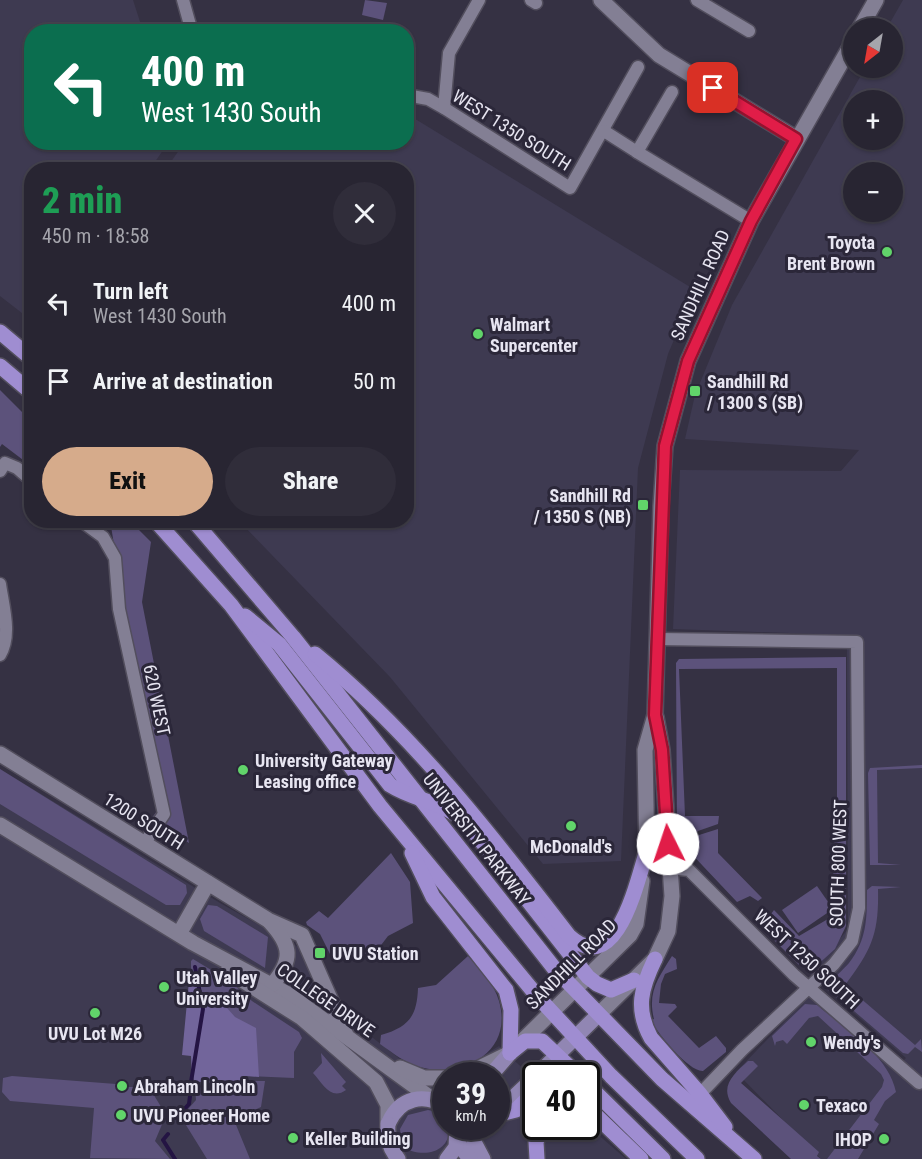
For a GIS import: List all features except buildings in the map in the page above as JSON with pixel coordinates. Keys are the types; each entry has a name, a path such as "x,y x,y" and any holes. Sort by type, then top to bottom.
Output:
{"main road":[{"path":"0,332 24,352"},
{"path":"0,366 24,386"},
{"path":"162,528 231,605 309,713 402,831 552,1012 638,1103 697,1159"},
{"name":"UNIVERSITY PARKWAY","path":"200,528 293,637 534,944 598,1015 662,1079 754,1159"},
{"path":"231,605 279,644 385,779 399,791 446,807 468,824 588,976 597,984 611,990 633,980"},
{"path":"293,637 352,685 476,815 569,936 580,944 590,947 601,945 615,934 624,918 648,847"},
{"path":"402,831 433,897 506,990 511,1016 510,1053"},
{"path":"655,959 640,993 640,1008 645,1028 742,1149"},
{"name":"SANDHILL ROAD","path":"550,1062 598,1015"},
{"path":"502,1062 525,1041 536,1039 566,1062"},
{"name":"SANDHILL ROAD","path":"510,1101 522,1089"},
{"path":"600,1097 663,1159"},
{"path":"398,1159 387,1137 388,1123 400,1106 410,1100 432,1101"},
{"path":"600,1120 641,1159"},
{"path":"600,1126 615,1136"},
{"path":"447,1159 455,1140"},
{"path":"459,1140 470,1159"},
{"path":"474,1140 483,1159"},
{"path":"537,1140 537,1159"}],"street":[{"path":"183,0 190,24"},
{"path":"444,108 449,53 479,0"},
{"path":"602,0 658,55 796,139"},
{"path":"697,0 749,31"},
{"path":"866,18 876,0"},
{"name":"SANDHILL ROAD","path":"492,1062 510,1053 630,935 636,924 648,847 645,750 655,715 665,446 688,361 751,221 843,59"},
{"path":"638,67 604,131 751,221"},
{"path":"638,152 672,92"},
{"name":"WEST 1350 SOUTH","path":"414,96 428,99 444,108 570,188 604,131"},
{"path":"3,467 17,468 24,474"},
{"name":"620 WEST","path":"91,528 103,537 115,558 119,609 164,814 144,844"},
{"path":"0,584 6,633 5,647 0,655"},
{"name":"SOUTH 800 WEST","path":"659,639 857,642 857,759 860,767 858,921 852,941 809,988 741,1050 700,1094"},
{"name":"SANDHILL ROAD","path":"598,1015 655,959 668,931 672,896 662,750 655,715"},
{"name":"1200 SOUTH","path":"0,754 268,920 302,935 346,1036"},
{"name":"COLLEGE DRIVE","path":"0,825 179,933 229,972 302,1018 376,1082 388,1105 388,1123"},
{"name":"WEST 1250 SOUTH","path":"669,868 689,870 809,988 919,1083"},
{"path":"179,933 208,883"},
{"name":"1200 SOUTH","path":"268,920 283,936 288,952 285,967 272,985"},
{"name":"COLLEGE DRIVE","path":"193,943 272,985 432,1096"},
{"path":"362,1048 410,1073 432,1078"}],"shaded area":[{"path":"0,0 133,0 141,24 24,24 24,150 163,150 155,162 24,162 24,315 0,296"},
{"path":"365,0 387,3 383,20 362,15"},
{"path":"903,0 922,0 922,1159 821,1159 736,1072 809,996 895,1069 906,1058 810,975 848,929 847,635 673,629 680,470 841,471 859,450 685,439 695,395 732,305 843,107 843,150 903,150 903,90 853,90 859,78 903,78 903,18 893,18"},
{"path":"414,118 695,290 668,354 638,468 621,861 543,864 390,677 246,528 414,528 414,162 171,162 179,150 414,150"},
{"path":"0,390 24,414 24,461 2,444 0,447"},
{"path":"111,528 137,528 151,542 142,602 189,843 151,819 157,811"},
{"path":"846,657 846,926 835,949 814,968 799,965 766,932 776,922 771,914 774,910 799,936 833,916 834,819 837,818 837,668 679,669 685,816 719,816 718,824 698,831 685,842 677,834 676,663 679,659"},
{"path":"922,765 922,768 877,770 878,863 901,865 870,865 868,773 870,768"},
{"name":"Utah Valley University","path":"0,769 220,903 302,949 355,1024 413,1069 432,1071 432,1140 510,1140 510,1062 473,1062 499,1046 522,1068 522,1140 600,1140 600,1136 626,1159 0,1159"},
{"path":"0,769 186,885 187,893 180,905 166,905 0,804"},
{"path":"718,829 718,853 762,898 758,901 750,896 737,902 685,847 699,835"},
{"path":"391,853 410,882 413,923 388,936 369,961 352,949 332,958 320,934 306,922 319,911 328,918"},
{"path":"817,886 833,909 798,933 782,910"},
{"path":"872,886 901,887 878,889 877,918 872,940 862,961 845,985 915,1045 921,1039 922,1052 915,1047 908,1054 903,1053 833,993 833,981 849,963 863,937 867,890"},
{"path":"208,905 217,906 268,937 265,968 204,931 200,919"},
{"path":"468,956 490,982 497,994 502,1019 499,1035 492,1047 481,1058 474,1062 432,1062 432,1069 409,1063 380,1044 381,1035 391,1032 410,1019 416,1006 418,988 436,985"},
{"path":"672,956 676,959 677,969 665,974 661,984 659,1003 675,1004 677,1007 668,1016 699,1048 716,1036 726,1048 726,1052 703,1071 697,1070 682,1059 666,1042 651,1020 654,1019 653,993"},
{"path":"193,959 231,982 252,1001 299,1032 302,1038 294,1052 294,1078 246,1076 245,1081 218,1080 217,1084 194,1081 191,1069 191,961"},
{"path":"189,981 195,982 201,1002 220,1000 235,1017 256,1028 259,1077 246,1076 245,1081 218,1080 217,1084 194,1081 191,1056 182,1055"},
{"path":"805,1004 817,1005 864,1043 884,1066 896,1092 885,1101 874,1120 879,1124 858,1159 827,1159 882,1087 884,1080 881,1074 818,1016 809,1018 787,1044 783,1040 776,1042 775,1046 772,1036"},
{"path":"321,1053 346,1082 342,1086 346,1090 341,1093 336,1094 328,1090 313,1073 322,1063"},
{"path":"748,1061 753,1061 758,1066 741,1083 819,1152 817,1156 821,1159 791,1159 731,1103 727,1091 730,1080"},
{"path":"12,1076 116,1084 116,1087 149,1087 166,1115 155,1141 170,1159 90,1158 94,1108 10,1101 2,1092 3,1078"},
{"path":"248,1081 265,1081 261,1107 234,1120 250,1159 207,1159 181,1117 196,1100 195,1087 222,1089 223,1083 248,1085"},
{"path":"432,1111 432,1140 446,1140 445,1143 433,1152 425,1153 402,1146 400,1129 408,1115"}],"waterway":[{"path":"191,1082 203,1009 195,967"},
{"path":"181,1113 189,1104 191,1088"},
{"path":"168,1134 163,1140 175,1159"}],"place":[{"name":"Toyota Brent Brown","path":"887,252"},
{"name":"Walmart Supercenter","path":"478,334"},
{"name":"Sandhill Rd / 1300 S (SB)","path":"695,391"},
{"name":"Sandhill Rd / 1350 S (NB)","path":"643,505"},
{"name":"University Gateway Leasing office","path":"243,770"},
{"name":"McDonald's","path":"571,826"},
{"name":"UVU Station","path":"320,953"},
{"name":"Utah Valley University","path":"164,987"},
{"name":"UVU Lot M26","path":"95,1013"},
{"name":"Wendy's","path":"811,1042"},
{"name":"Abraham Lincoln","path":"122,1086"},
{"name":"Texaco","path":"804,1105"},
{"name":"UVU Pioneer Home","path":"121,1115"},
{"name":"Keller Building","path":"293,1138"},
{"name":"IHOP","path":"884,1139"}],"route":[{"path":"668,844 662,750 655,715 665,446 688,361 751,221 796,139 713,88"}]}
